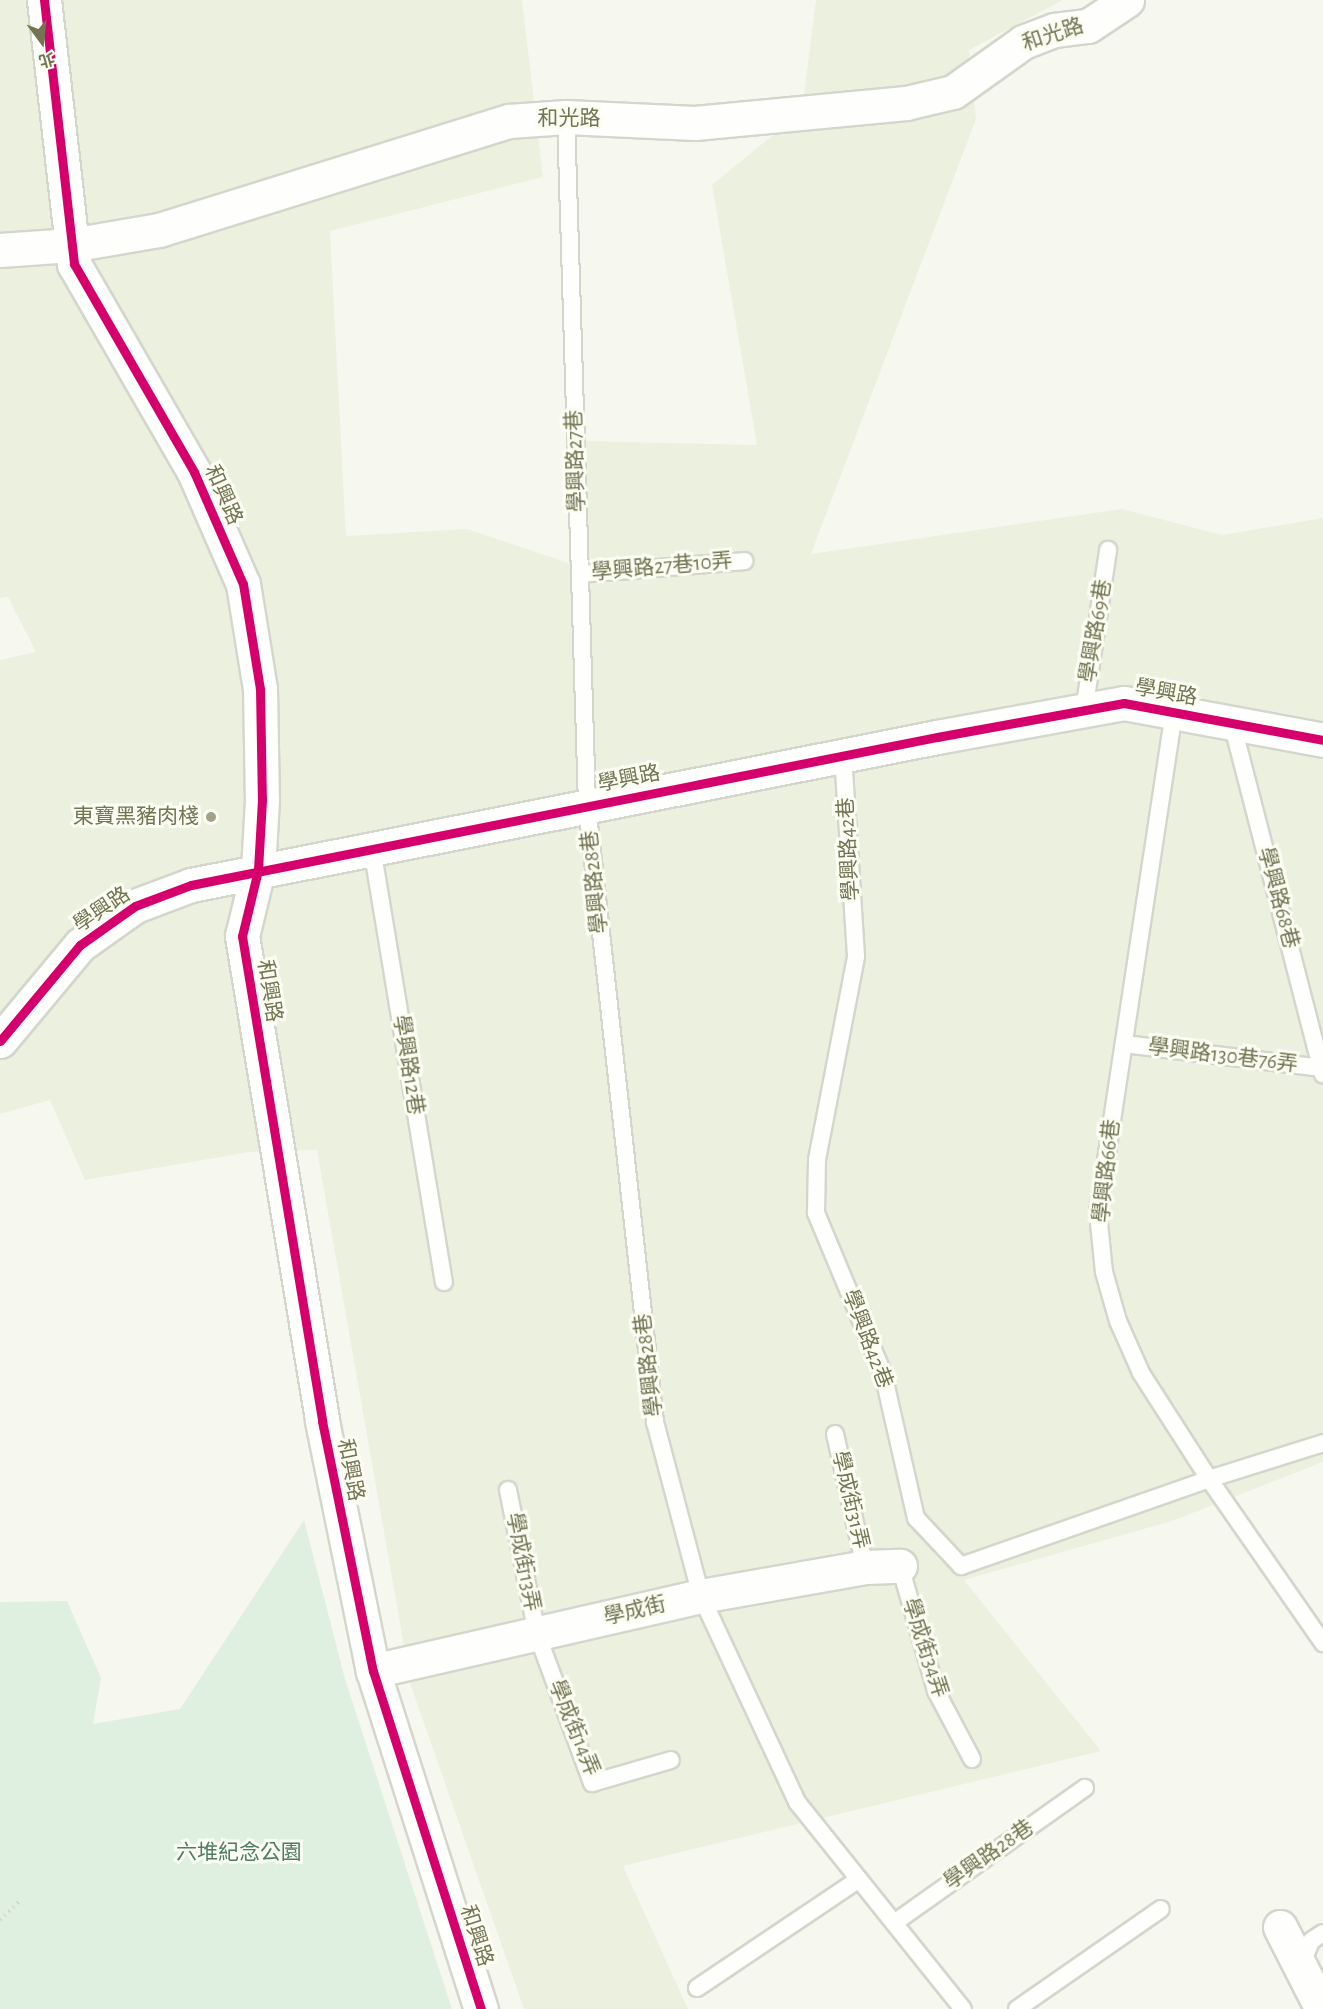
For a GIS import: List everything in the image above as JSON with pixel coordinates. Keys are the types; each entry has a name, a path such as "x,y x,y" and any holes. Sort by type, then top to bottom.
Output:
{"street":[{"name":"和興路","path":"44,0 70,246 75,264 194,472 243,584 260,689 262,800 258,870 242,936 322,1421 373,1671 481,2009"},
{"name":"和光路","path":"0,250 70,246 159,230 509,121 566,117 696,123 906,103 953,92 1023,42 1054,30 1088,26 1127,0"},
{"name":"學興路","path":"0,1041 80,945 135,906 191,885 843,755 1124,703 1323,740"},
{"name":"學成街","path":"373,1671 701,1596 865,1567 900,1566"},
{"path":"1280,1927 1322,2009"}],"lane":[{"name":"學興路27巷","path":"566,117 587,806"},
{"name":"學興路69巷","path":"1084,711 1108,550"},
{"name":"學興路27巷10弄","path":"580,574 744,561"},
{"name":"學興路66巷","path":"1174,712 1098,1213 1104,1272 1118,1321 1141,1372 1209,1479 1323,1642"},
{"name":"學興路68巷","path":"1232,723 1322,1070"},
{"name":"學興路42巷","path":"843,755 856,957 820,1137 816,1213 883,1373 916,1518 961,1566 1209,1479 1323,1443"},
{"name":"學興路28巷","path":"587,806 655,1422 701,1596 797,1802 960,2008"},
{"name":"學興路12巷","path":"372,848 444,1282"},
{"name":"學興路130巷76弄","path":"1124,1044 1322,1070"},
{"name":"學成街31弄","path":"835,1434 865,1567"},
{"name":"學成街13弄","path":"508,1490 537,1634"},
{"name":"學成街34弄","path":"900,1566 936,1691 972,1759"},
{"name":"學成街14弄","path":"537,1634 592,1783 671,1760"},
{"name":"學興路28巷","path":"894,1923 1085,1788"},
{"path":"697,1988 859,1879"},
{"path":"1017,2009 1161,1908"},
{"path":"1300,1968 1311,1941 1323,1933"}],"path":[{"path":"0,1920 21,1900"}],"shaded area":[{"path":"0,0 522,0 543,177 330,231 346,536 467,529 577,566 584,441 757,445 712,185 802,111 816,0 1063,0 969,50 976,119 811,554 1122,509 1222,535 1323,518 1323,1462 1172,1521 964,1580 1101,1751 623,1866 688,2009 524,2009 411,1686 317,1150 250,1152 85,1180 50,1100 0,1114 0,660 36,652 8,597 0,598"}],"green space":[{"name":"六堆紀念公園","path":"304,1520 345,1679 452,2009 0,2009 0,1602 67,1601 101,1678 93,1724 180,1709"}],"cycle path":[{"path":"44,0 74,264 194,472 243,584 260,689 262,800 258,870 242,936 322,1421 373,1671 481,2009"},
{"path":"0,1041 80,945 135,906 191,885 937,737 1124,703 1323,740"}],"place":[{"name":"東寶黑豬肉棧","path":"211,817"}]}
